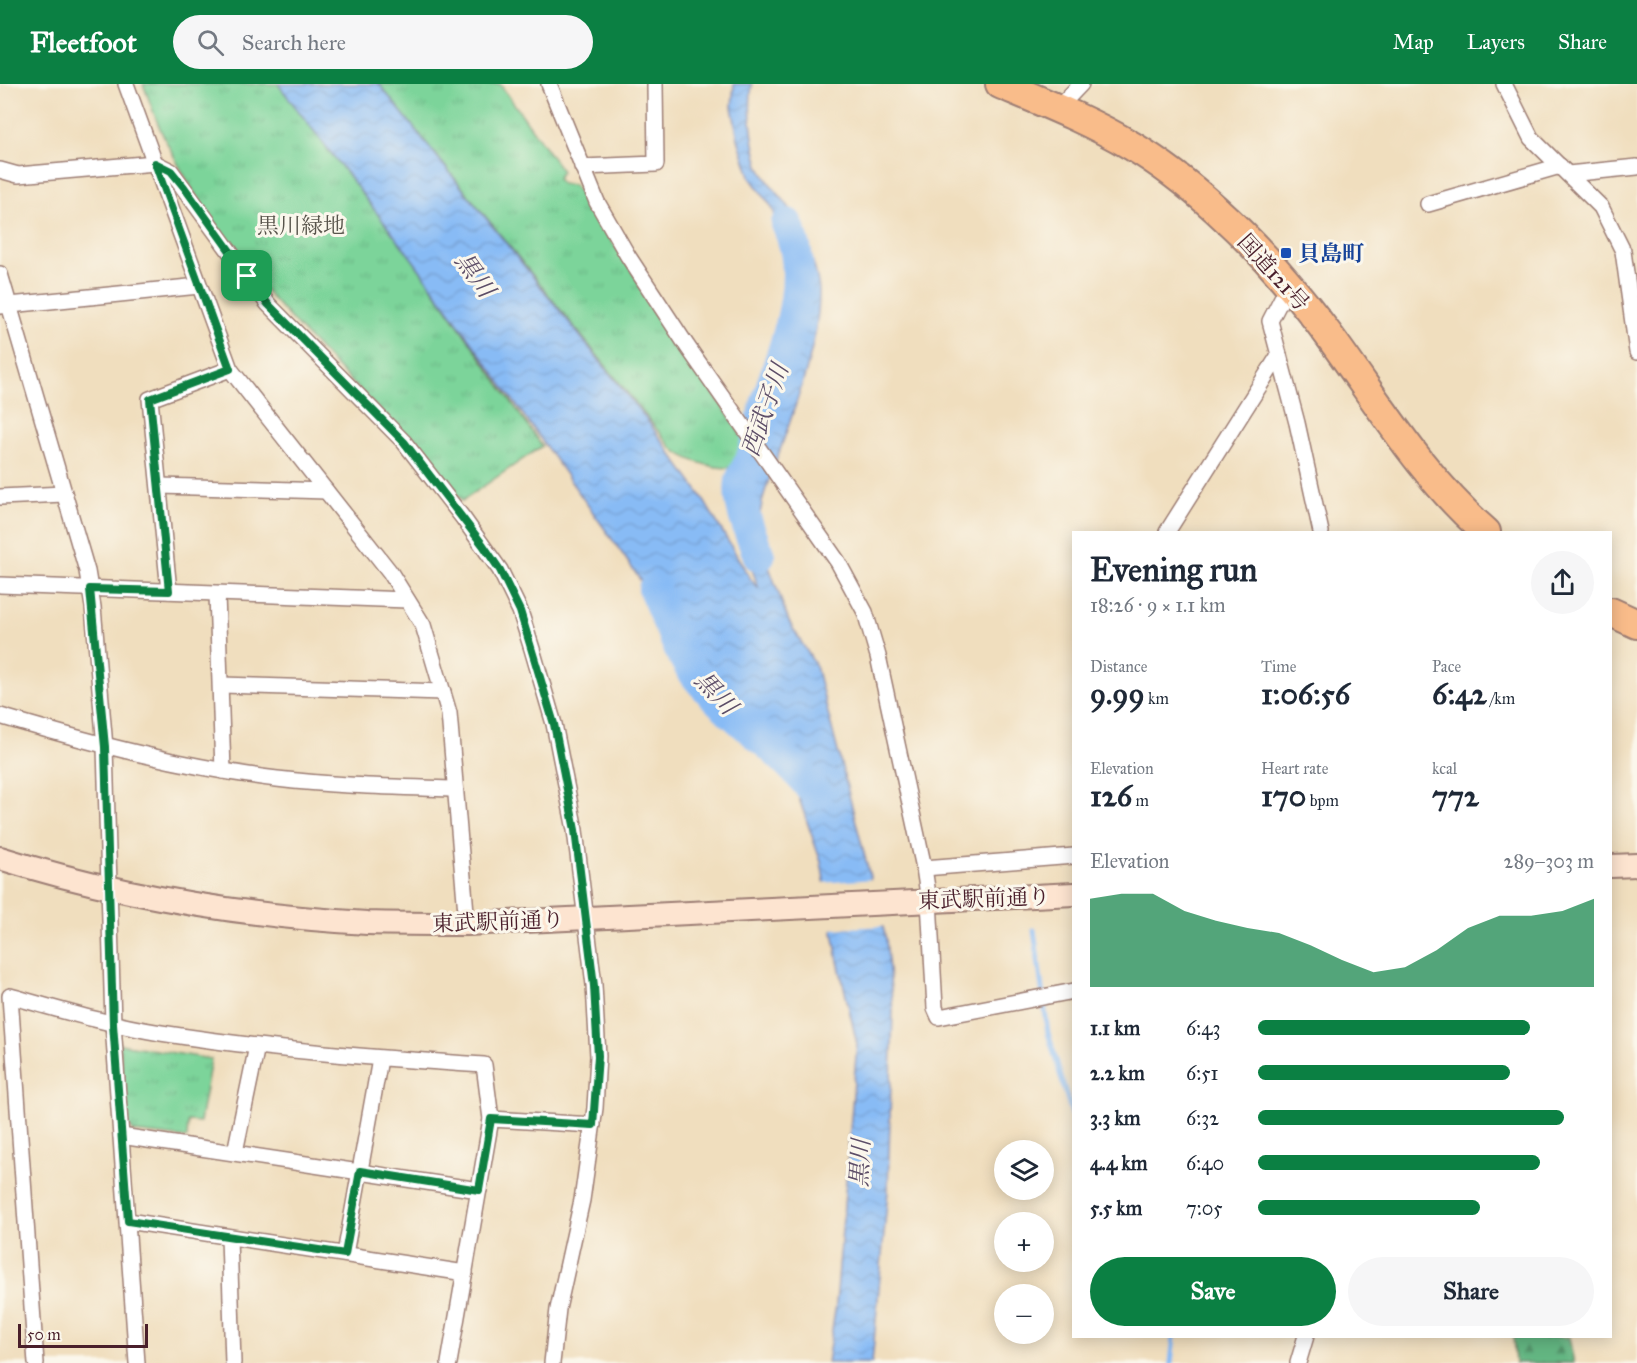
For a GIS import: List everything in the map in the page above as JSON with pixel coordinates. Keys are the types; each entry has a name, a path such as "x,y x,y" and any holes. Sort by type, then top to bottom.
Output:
{"highway":[{"name":"国道121号","path":"1000,84 1058,108 1133,146 1189,186 1289,284 1434,482 1485,531"},
{"path":"1612,612 1637,624"}],"street":[{"path":"126,84 230,369 390,572 423,625 449,713 467,924"},
{"path":"549,84 597,202 628,256 693,355 838,562 865,612 878,656 924,868 922,901 935,1008 939,1017 1072,991"},
{"path":"582,167 656,164 655,84"},
{"path":"1058,108 1082,84"},
{"path":"1504,84 1531,138 1600,207 1623,251 1637,352"},
{"path":"0,170 18,175 155,163 171,171 268,304 404,442 500,570 520,611 554,724 592,918 598,1056 593,1125 582,1200 558,1309 552,1363"},
{"path":"1428,204 1564,170 1637,167"},
{"path":"0,274 5,306 64,494 90,589 105,747 113,1024 137,1363"},
{"path":"1289,284 1270,321 1321,531"},
{"path":"5,306 199,286"},
{"path":"1168,531 1279,355"},
{"path":"169,591 150,399 230,369"},
{"path":"160,486 326,490"},
{"path":"0,497 64,494"},
{"path":"0,585 407,600"},
{"path":"217,594 224,771"},
{"path":"222,685 442,692"},
{"path":"0,716 105,747 224,771 329,784 455,789"},
{"path":"924,868 1072,856"},
{"name":"東武駅前通り","path":"0,858 110,887 204,904 367,923 467,924 1072,894"},
{"path":"1612,866 1637,865"},
{"path":"36,1363 5,994 113,1024 160,1033 380,1059 484,1065 491,1119 449,1363"},
{"path":"235,1152 257,1046"},
{"path":"345,1254 380,1059"},
{"path":"491,1119 593,1125"},
{"path":"121,1136 479,1190"},
{"path":"128,1221 465,1273"},
{"path":"229,1237 233,1363"},
{"path":"1298,1363 1305,1338"}],"green space":[{"name":"黒川緑地","path":"143,84 278,84 413,260 542,446 462,501 418,451 281,308 233,250 178,165 160,129"},
{"path":"379,84 500,84 562,171 557,179 562,184 574,185 735,425 749,449 744,463 727,468 706,465 686,457 671,447"},
{"path":"120,1044 211,1059 200,1122 188,1121 187,1138 134,1132 125,1121"},
{"path":"1513,1338 1569,1338 1574,1363 1515,1363"}],"water":[{"path":"278,84 379,84 647,420 700,494 750,578 759,589 746,552 747,483 774,419 793,354 806,293 802,274 771,206 751,179 738,139 732,107 734,84 752,84 751,125 759,165 769,183 791,210 800,227 813,261 819,291 816,330 806,372 761,506 760,542 789,622 816,666 886,939 893,1010 888,1191 872,1363 827,1363 836,1304 857,1044 838,961 821,862 784,755 700,668 624,556 413,260"}],"pier":[{"path":"874,879 886,926 829,929 821,883"}],"waterway":[{"name":"西武子川","path":"759,556 743,509 740,490 741,481 751,460 794,311 798,267 795,245 787,224"},
{"name":"黒川","path":"654,589 678,644 694,673 723,704 788,762 816,794"},
{"path":"1034,930 1048,1033 1072,1114"},
{"path":"1171,1363 1174,1338"}],"place":[{"name":"貝島町","path":"1286,253"}],"route":[{"path":"155,163 171,171 247,276 272,308 310,349 404,442 463,518 510,588 520,611 544,686 564,767 575,830 594,986 598,1056 593,1125 491,1119 479,1190 360,1171 345,1254 128,1221 113,1024 105,747 90,589 169,591 150,399 230,369 155,163"}]}
